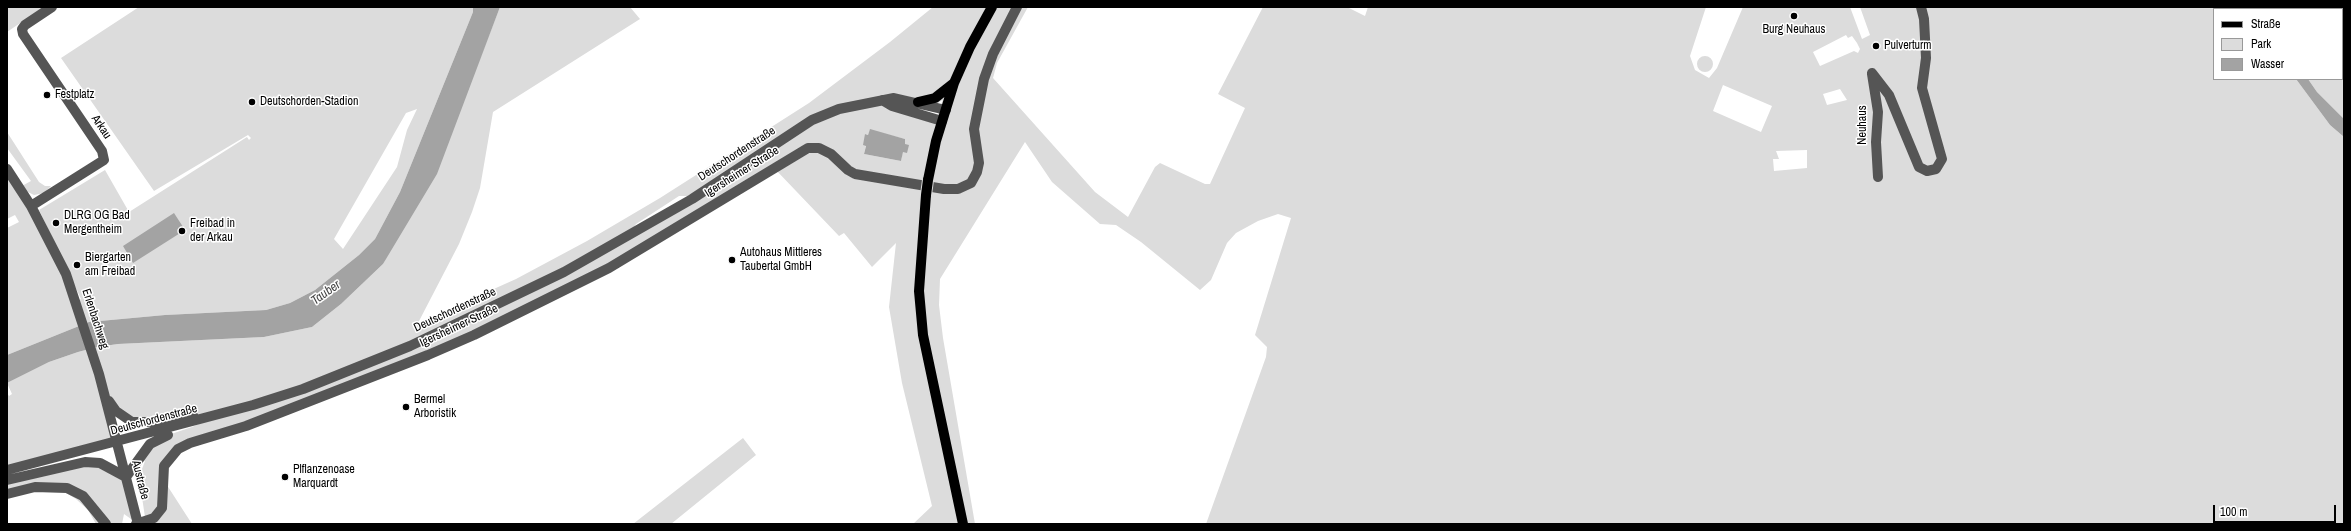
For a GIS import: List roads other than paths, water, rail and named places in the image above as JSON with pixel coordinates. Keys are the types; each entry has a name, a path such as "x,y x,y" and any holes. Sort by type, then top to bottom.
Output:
{"main road":[{"path":"963,524 923,335 919,291 928,180 942,121 954,83 970,47 992,7"},
{"path":"918,102 935,98 954,83"}],"street":[{"name":"Arkau","path":"31,206 104,160 102,151 22,34 22,29 25,25 52,7"},
{"name":"Igersheimer Straße","path":"137,524 154,518 162,508 164,466 178,449 190,443 267,418 428,355 474,335 609,268 780,165 799,151 808,148 819,148 830,154 848,170 855,174 944,189 958,188 971,183 977,172 979,163 974,129 984,79 993,54 1017,7"},
{"name":"Neuhaus","path":"1878,177 1876,142 1878,112 1872,72 1888,95 1919,167 1927,170 1936,169 1942,159 1922,88 1926,58 1924,19 1921,7"},
{"name":"Deutschordenstraße","path":"7,470 118,443 213,417 303,389 467,320 564,272 638,231 697,196 812,120 839,109 894,98 918,102 946,110"},
{"path":"882,100 892,106 942,121"},
{"name":"Erlenbachweg","path":"7,169 31,206 66,274 96,366 118,443"},
{"path":"104,393 116,411 128,421 158,422 187,417 213,417"},
{"path":"7,480 85,462 100,463 126,477 150,444 159,438 192,427 213,417"},
{"name":"Austraße","path":"118,443 137,524"},
{"path":"7,494 35,487 67,488 83,496 106,524"}],"water":[{"name":"Tauber","path":"473,7 500,7 437,174 383,264 341,304 312,327 264,337 118,344 97,347 49,362 7,383 7,355 89,322 165,315 266,310 290,303 315,290 359,255 375,239 400,192 473,12"},
{"path":"2297,80 2309,80 2317,92 2344,119 2344,137 2330,125"},
{"path":"870,129 905,139 905,144 909,145 907,153 903,152 901,161 864,154 866,146 863,145 865,134 868,135"},
{"path":"174,213 185,230 133,263 123,246"}],"place":[{"name":"Burg Neuhaus","path":"1794,16"},
{"name":"Pulverturm","path":"1876,46"},
{"name":"Festplatz","path":"47,95"},
{"name":"Deutschorden-Stadion","path":"252,102"},
{"name":"DLRG OG Bad Mergentheim","path":"56,223"},
{"name":"Freibad in der Arkau","path":"182,231"},
{"name":"Autohaus Mittleres Taubertal GmbH","path":"732,260"},
{"name":"Biergarten am Freibad","path":"77,265"},
{"name":"Bermel Arboristik","path":"406,407"},
{"name":"Plflanzenoase Marquardt","path":"285,477"}]}
